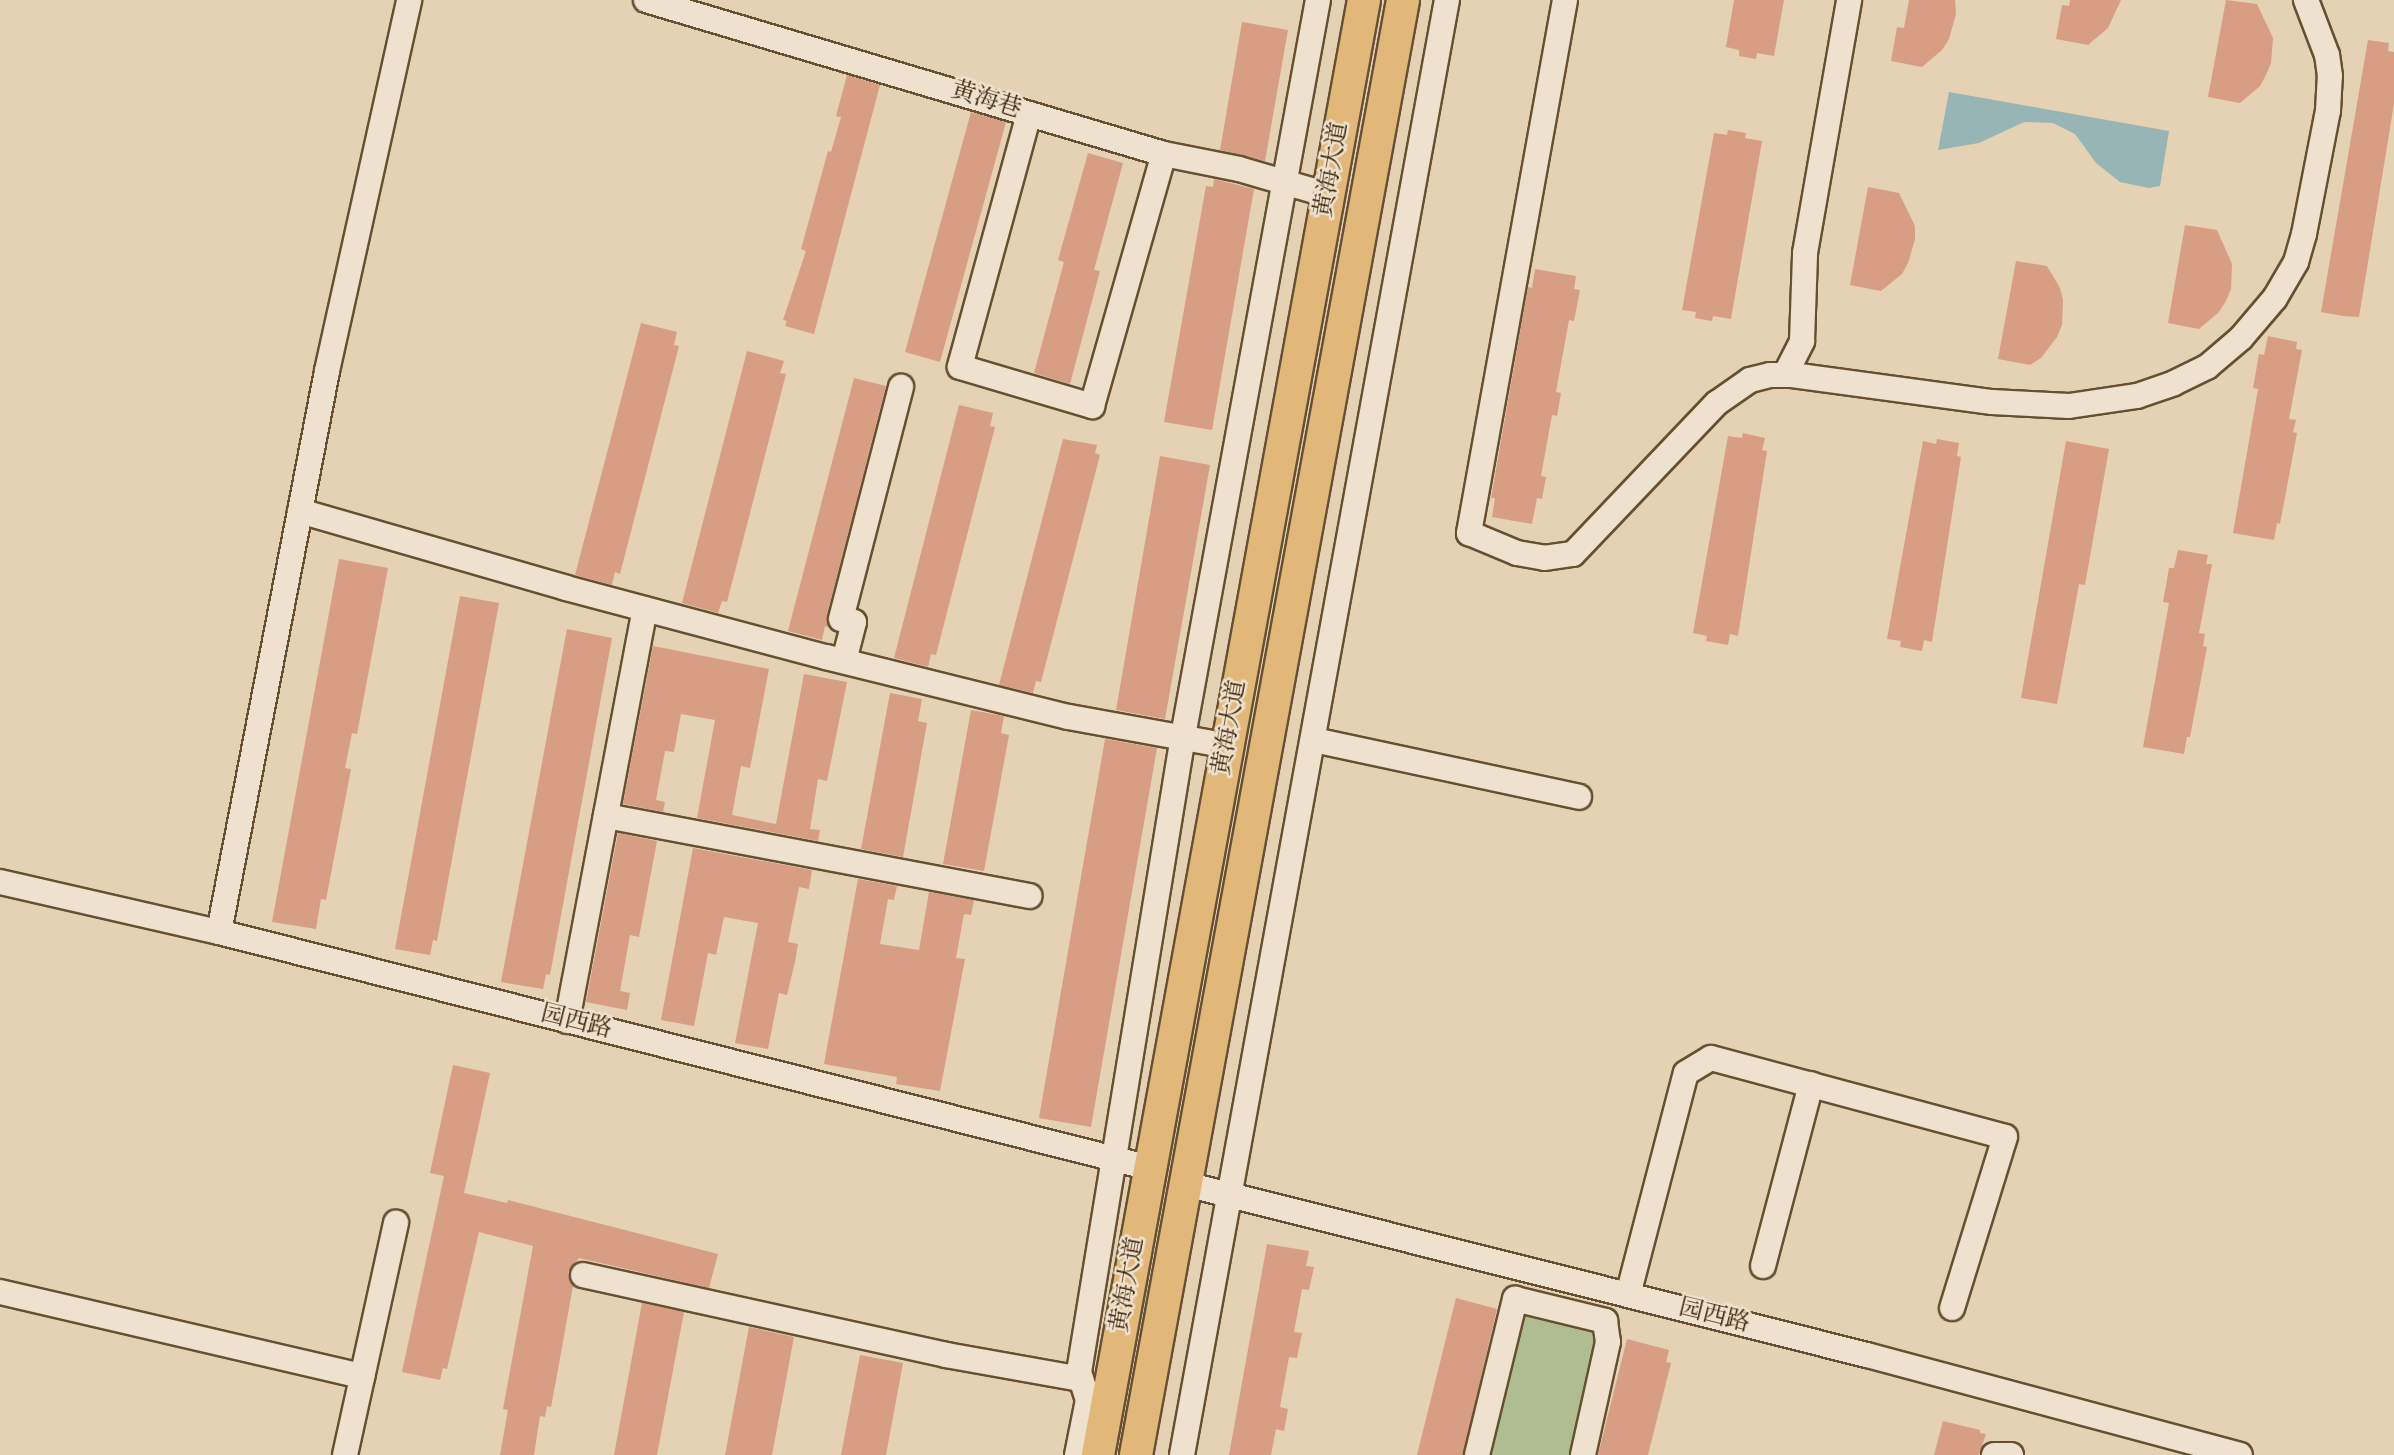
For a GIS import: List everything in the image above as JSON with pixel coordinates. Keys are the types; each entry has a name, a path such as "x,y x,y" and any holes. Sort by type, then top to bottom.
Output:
{"main road":[{"name":"黄海大道","path":"1098,1455 1364,0"},
{"name":"黄海大道","path":"1136,1455 1402,0"}],"street":[{"path":"219,932 327,371 409,0"},
{"name":"黄海巷","path":"646,0 1164,154 1239,169 1328,195"},
{"path":"1077,1455 1088,1400 1079,1372 1183,736 1318,0"},
{"path":"1182,1455 1447,0"},
{"path":"1565,0 1469,533 1517,554 1545,558 1573,554 1717,403 1750,380 1785,375 1992,402 2068,406 2137,396 2174,383 2207,367 2241,338 2276,298 2296,261 2304,234 2325,124 2330,76 2327,55 2306,0"},
{"path":"1785,375 1802,341 1805,253 1849,0"},
{"path":"1029,114 960,367 1092,406 1164,154"},
{"path":"844,662 854,622 841,619 901,387"},
{"path":"300,511 844,662 1069,717 1228,746"},
{"path":"567,1021 646,609"},
{"path":"1314,740 1578,797"},
{"path":"606,816 1030,896"},
{"name":"园西路","path":"0,881 219,932 1150,1168"},
{"path":"1628,1295 1686,1073 1711,1058 2005,1137 1952,1308"},
{"path":"1763,1266 1811,1084"},
{"name":"园西路","path":"1186,1184 1628,1295 2241,1455"},
{"path":"345,1455 396,1223"},
{"path":"583,1275 946,1355 1081,1379"},
{"path":"0,1292 362,1376"},
{"path":"1477,1455 1514,1299 1605,1321 1608,1342 1583,1455"},
{"path":"1994,1455 2011,1455"}],"green space":[{"path":"1525,1309 1594,1331 1596,1343 1571,1455 1485,1455"}],"water":[{"path":"1949,92 2169,131 2160,186 2149,188 2120,182 2096,163 2075,134 2053,123 2024,122 1979,143 1938,150"}],"building":[{"path":"1734,0 1784,0 1774,56 1757,53 1756,59 1739,56 1739,50 1726,47"},
{"path":"1909,0 1955,0 1956,14 1949,39 1942,50 1922,67 1891,61 1897,27 1904,28"},
{"path":"2070,0 2121,0 2108,28 2088,45 2056,39 2062,5 2069,6"},
{"path":"2226,0 2257,4 2273,38 2271,63 2266,75 2260,86 2240,103 2208,97"},
{"path":"1242,22 1288,30 1265,161 1220,150"},
{"path":"2368,40 2389,43 2388,51 2394,52 2394,104 2359,317 2321,312"},
{"path":"847,75 880,85 814,334 785,326 787,321 783,320 806,251 801,249 828,151 831,152 841,117 836,116"},
{"path":"971,112 1006,122 940,362 905,352"},
{"path":"1728,130 1746,133 1745,138 1762,141 1731,319 1713,316 1712,321 1695,318 1696,312 1682,310 1714,133 1727,135"},
{"path":"1088,153 1123,163 1094,270 1100,271 1070,384 1034,373 1064,262 1058,260"},
{"path":"1214,179 1254,189 1212,430 1164,422 1206,186 1213,187"},
{"path":"1868,187 1899,193 1915,226 1915,239 1908,263 1902,274 1881,291 1850,285"},
{"path":"2185,225 2217,230 2232,264 2231,289 2226,301 2219,312 2199,329 2168,323"},
{"path":"2016,261 2047,266 2060,288 2063,300 2062,325 2057,337 2041,358 2030,365 1998,359"},
{"path":"1535,269 1576,276 1574,289 1580,290 1574,321 1569,320 1556,392 1561,393 1557,416 1552,415 1541,476 1546,477 1542,499 1537,498 1532,524 1492,517 1495,498 1491,498 1528,287 1532,288"},
{"path":"641,323 677,332 674,345 679,346 620,574 615,572 612,585 575,575"},
{"path":"2268,336 2297,342 2296,349 2302,350 2289,419 2296,420 2293,432 2297,433 2280,524 2277,523 2274,540 2233,533 2258,389 2253,388 2259,354 2264,355"},
{"path":"747,351 784,361 780,373 786,374 727,602 722,601 718,613 682,603"},
{"path":"854,378 886,386 827,615 829,627 825,626 822,640 788,631"},
{"path":"959,405 993,413 990,426 995,427 936,655 931,654 928,667 894,658"},
{"path":"1743,433 1765,438 1762,450 1767,451 1738,636 1730,634 1728,645 1706,641 1707,636 1693,633 1728,436 1742,438"},
{"path":"1063,439 1097,445 1095,453 1100,455 1041,682 1036,681 1033,693 999,685"},
{"path":"1937,439 1959,443 1957,456 1961,457 1932,642 1924,640 1922,651 1900,647 1901,641 1887,639 1923,441 1936,444"},
{"path":"2066,441 2109,449 2085,585 2079,584 2057,704 2021,698"},
{"path":"1160,456 1210,465 1165,719 1116,710"},
{"path":"2178,550 2208,555 2206,564 2212,564 2199,633 2205,634 2203,646 2207,647 2190,737 2187,737 2184,754 2143,747 2169,603 2163,602 2169,568 2174,568"},
{"path":"339,559 388,568 357,734 352,733 345,768 351,769 326,900 321,899 316,929 272,922"},
{"path":"460,596 499,603 437,941 433,940 430,955 395,949"},
{"path":"567,629 612,638 550,975 546,974 543,989 501,982"},
{"path":"653,646 769,669 750,768 741,766 732,815 776,824 804,674 847,682 827,781 818,779 810,829 820,830 818,841 697,818 715,720 681,714 674,752 665,751 656,800 665,802 663,812 623,804"},
{"path":"890,693 922,699 918,721 927,723 903,857 861,849"},
{"path":"971,710 1004,716 1001,733 1009,735 984,871 943,864"},
{"path":"1105,739 1157,748 1091,1127 1039,1118"},
{"path":"618,833 657,841 639,937 630,935 620,991 630,993 627,1010 586,1002"},
{"path":"693,848 812,870 809,889 799,887 788,942 798,944 795,962 787,995 779,993 768,1049 735,1043 758,923 724,917 716,955 708,953 694,1026 661,1020"},
{"path":"858,879 897,886 894,900 888,899 880,944 919,950 929,892 974,900 971,915 964,914 956,958 965,959 940,1091 896,1084 897,1077 824,1064"},
{"path":"453,1065 490,1073 464,1193 507,1203 508,1200 718,1254 709,1288 579,1258 568,1272 573,1286 557,1375 551,1407 547,1406 545,1417 540,1416 534,1455 500,1455 508,1410 503,1409 533,1246 479,1232 447,1369 443,1368 440,1380 402,1372 444,1176 430,1173"},
{"path":"1267,1244 1309,1251 1306,1266 1314,1267 1309,1290 1302,1289 1294,1332 1302,1333 1297,1358 1289,1357 1280,1407 1288,1409 1284,1431 1276,1429 1271,1455 1229,1455"},
{"path":"1456,1298 1497,1309 1463,1455 1417,1455"},
{"path":"642,1303 684,1312 657,1455 614,1455"},
{"path":"749,1327 794,1337 772,1455 725,1455"},
{"path":"1627,1339 1669,1350 1666,1362 1671,1363 1648,1455 1598,1455"},
{"path":"860,1355 903,1363 886,1455 841,1455"},
{"path":"1943,1421 1986,1434 1979,1455 1934,1455"}]}
